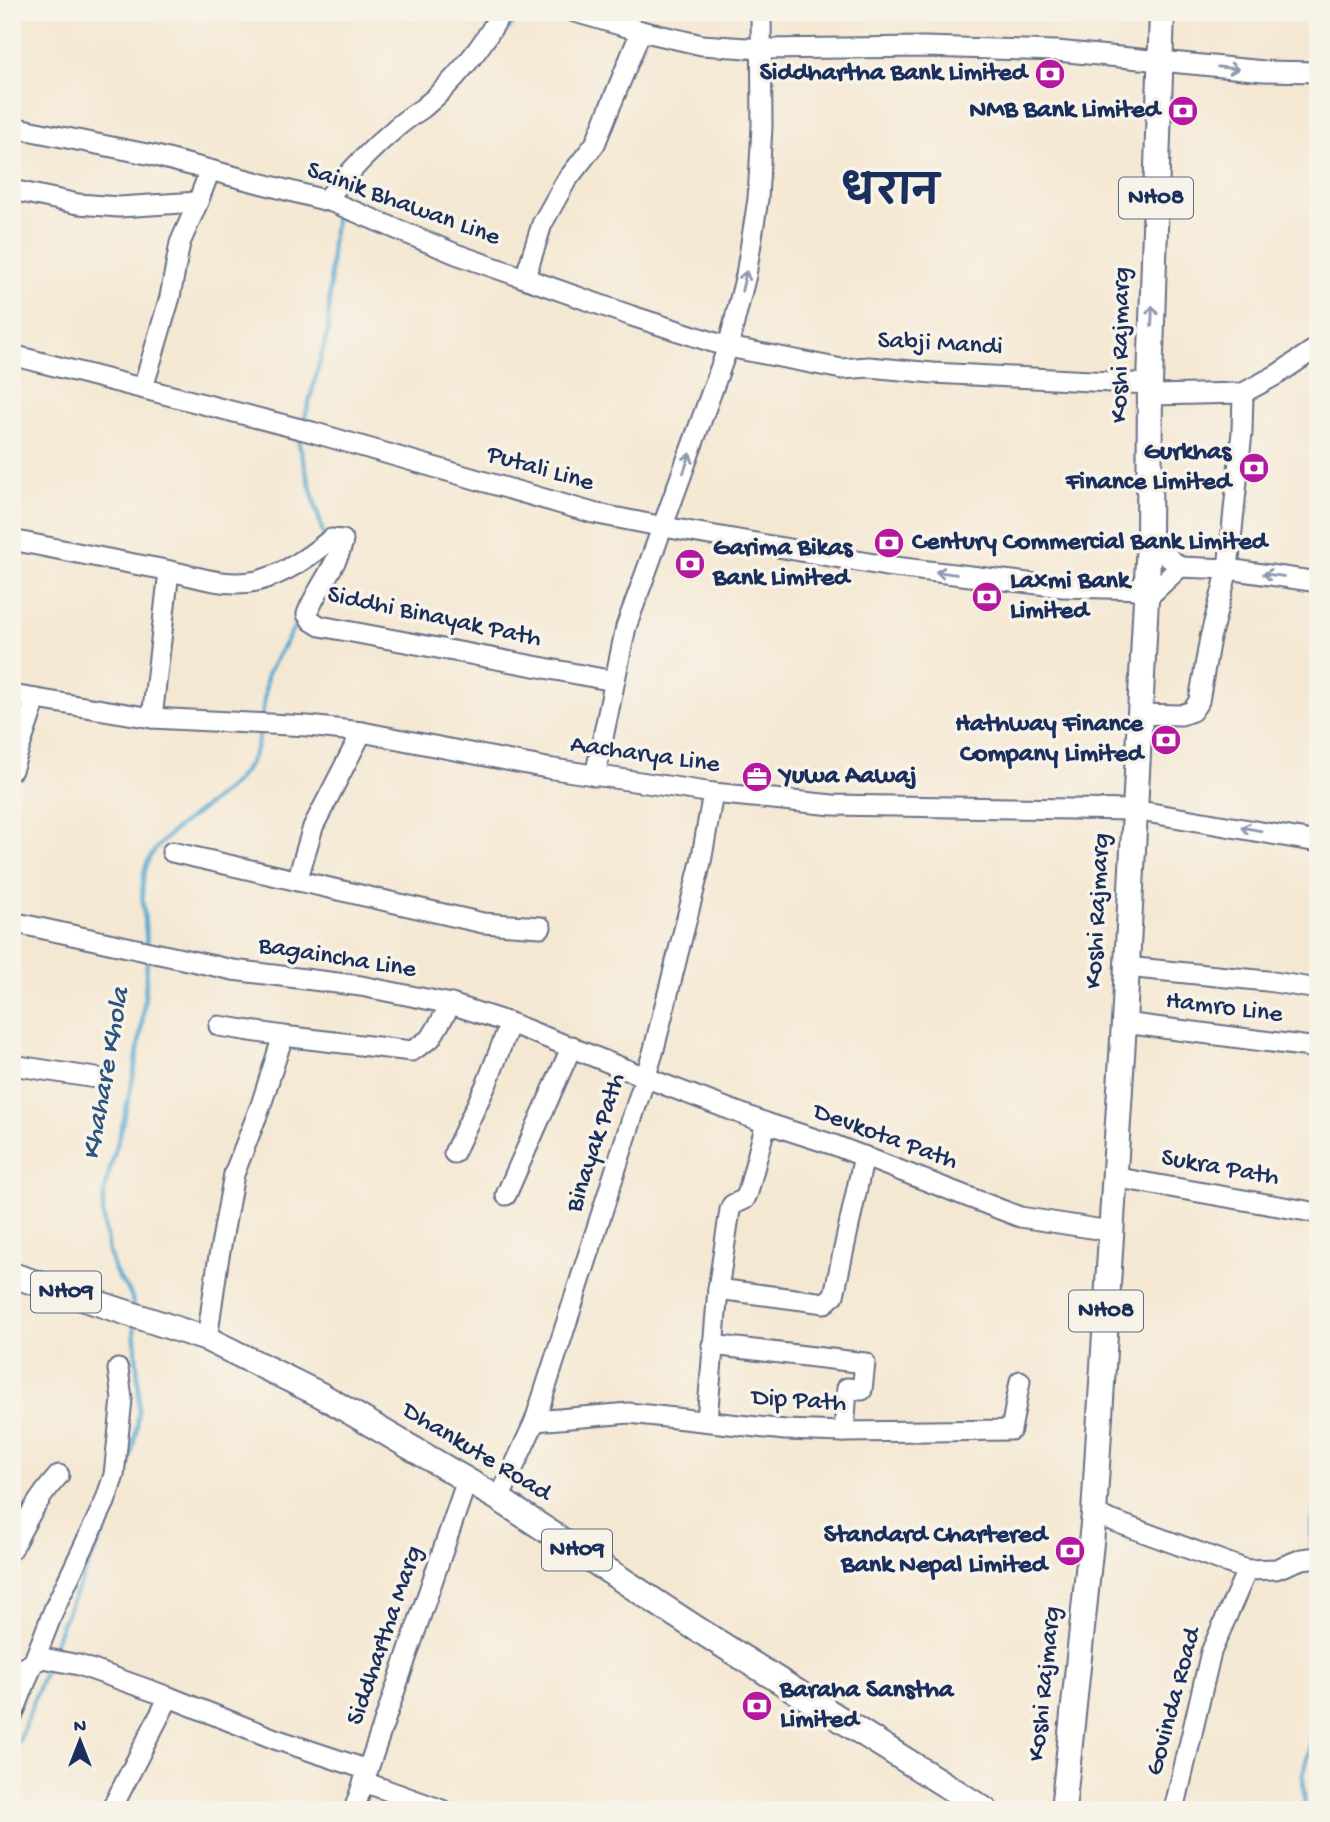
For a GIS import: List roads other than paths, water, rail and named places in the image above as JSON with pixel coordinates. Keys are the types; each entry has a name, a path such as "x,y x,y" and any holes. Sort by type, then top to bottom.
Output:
{"main road":[{"name":"Koshi Rajmarg","path":"1063,1810 1094,1514 1124,1023 1149,541 1162,12"},
{"name":"Dhankute Road","path":"12,1275 207,1339 321,1395 499,1499 697,1629 985,1810"}],"street":[{"path":"336,204 372,149 449,82 493,28 500,12"},
{"path":"575,12 641,32 702,46 925,47 1044,51 1264,71 1318,72"},
{"path":"595,776 626,626 728,347 746,275 758,199 761,12"},
{"path":"525,278 542,224 566,181 595,144 641,32"},
{"name":"Sainik Bhawan Line","path":"12,127 94,142 336,204 456,254 728,347"},
{"path":"143,388 170,297 180,243 210,170"},
{"path":"12,190 78,204 119,207 198,202"},
{"name":"Sabji Mandi","path":"728,347 842,369 869,367 1151,389 1243,393"},
{"path":"1138,714 1181,715 1192,711 1199,701 1210,638 1228,569 1242,432 1243,393 1278,374 1318,347"},
{"name":"Putali Line","path":"12,355 302,429 593,513 886,566 1147,594"},
{"name":"Siddhi Binayak Path","path":"12,540 169,571 209,582 231,583 256,581 286,571 331,539 343,540 341,550 313,597 307,614 320,626 614,681"},
{"path":"1149,541 1180,567 1228,569 1318,582"},
{"path":"1147,594 1180,567"},
{"path":"152,718 169,571"},
{"name":"Aacharya Line","path":"12,695 152,718 362,732 595,776 713,793 833,805 1134,810 1318,842"},
{"path":"12,770 36,699"},
{"path":"297,881 313,827 362,732"},
{"name":"Binayak Path","path":"499,1499 535,1421 646,1076 670,995 701,862 713,793"},
{"path":"172,852 483,923 541,927"},
{"name":"Bagaincha Line","path":"12,922 233,970 361,986 451,1004 510,1023 646,1076"},
{"path":"1126,967 1268,981 1318,989"},
{"path":"219,1026 412,1051 431,1038 451,1004"},
{"path":"454,1153 510,1023"},
{"name":"Hamro Line","path":"1124,1023 1318,1048"},
{"path":"207,1339 234,1174 261,1105 283,1036"},
{"path":"506,1195 572,1046"},
{"path":"12,1065 102,1079"},
{"name":"Devkota Path","path":"646,1076 1020,1217 1110,1231"},
{"path":"707,1420 718,1289 730,1210 732,1205 745,1199 748,1192 766,1123"},
{"path":"718,1289 825,1303 834,1295 864,1156"},
{"name":"Sukra Path","path":"1113,1177 1318,1213"},
{"path":"712,1345 865,1363 862,1390 847,1388 844,1433"},
{"path":"12,1717 45,1660 55,1607 114,1475 122,1399 118,1369"},
{"name":"Dip Path","path":"535,1421 629,1413 785,1430 844,1433 1011,1430 1020,1381"},
{"path":"12,1549 27,1517 59,1475"},
{"name":"Siddhartha Marg","path":"354,1810 467,1480"},
{"path":"1094,1514 1247,1570 1276,1569 1310,1558"},
{"name":"Govinda Road","path":"1174,1810 1211,1652 1247,1570"},
{"path":"12,1673 45,1660 79,1665 275,1739 442,1810"},
{"path":"111,1810 169,1697"}],"waterway":[{"name":"Khahare Khola","path":"486,53 523,12"},
{"name":"Khahare Khola","path":"303,425 328,331 332,242 337,210"},
{"name":"Khahare Khola","path":"301,433 299,444 324,537"},
{"name":"Khahare Khola","path":"320,570 324,552"},
{"name":"Khahare Khola","path":"305,598 315,578"},
{"name":"Khahare Khola","path":"262,718 267,675 296,624 299,613"},
{"name":"Khahare Khola","path":"147,946 143,886 150,858 168,836 238,779 256,749 260,730"},
{"name":"Khahare Khola","path":"133,1305 111,1259 103,1205 136,1061 145,999 147,958"},
{"name":"Khahare Khola","path":"50,1655 111,1514 131,1456 139,1400 134,1324"},
{"path":"1312,1551 1311,1529 1318,1493"},
{"path":"1305,1810 1303,1775 1312,1738 1315,1709 1314,1563"},
{"name":"Khahare Khola","path":"12,1753 21,1736 47,1664"}],"place":[{"name":"Siddhartha Bank Limited","path":"1050,74"},
{"name":"NMB Bank Limited","path":"1183,111"},
{"name":"Gurkhas Finance Limited","path":"1254,468"},
{"name":"Century Commercial Bank Limited","path":"889,543"},
{"name":"Garima Bikas Bank Limited","path":"690,564"},
{"name":"Laxmi Bank Limited","path":"987,597"},
{"name":"Hathway Finance Company Limited","path":"1166,740"},
{"name":"Yuwa Aawaj","path":"757,777"},
{"name":"Standard Chartered Bank Nepal Limited","path":"1070,1551"},
{"name":"Baraha Sanstha Limited","path":"757,1706"}],"district":[{"name":"धरान","path":"890,195"}]}
